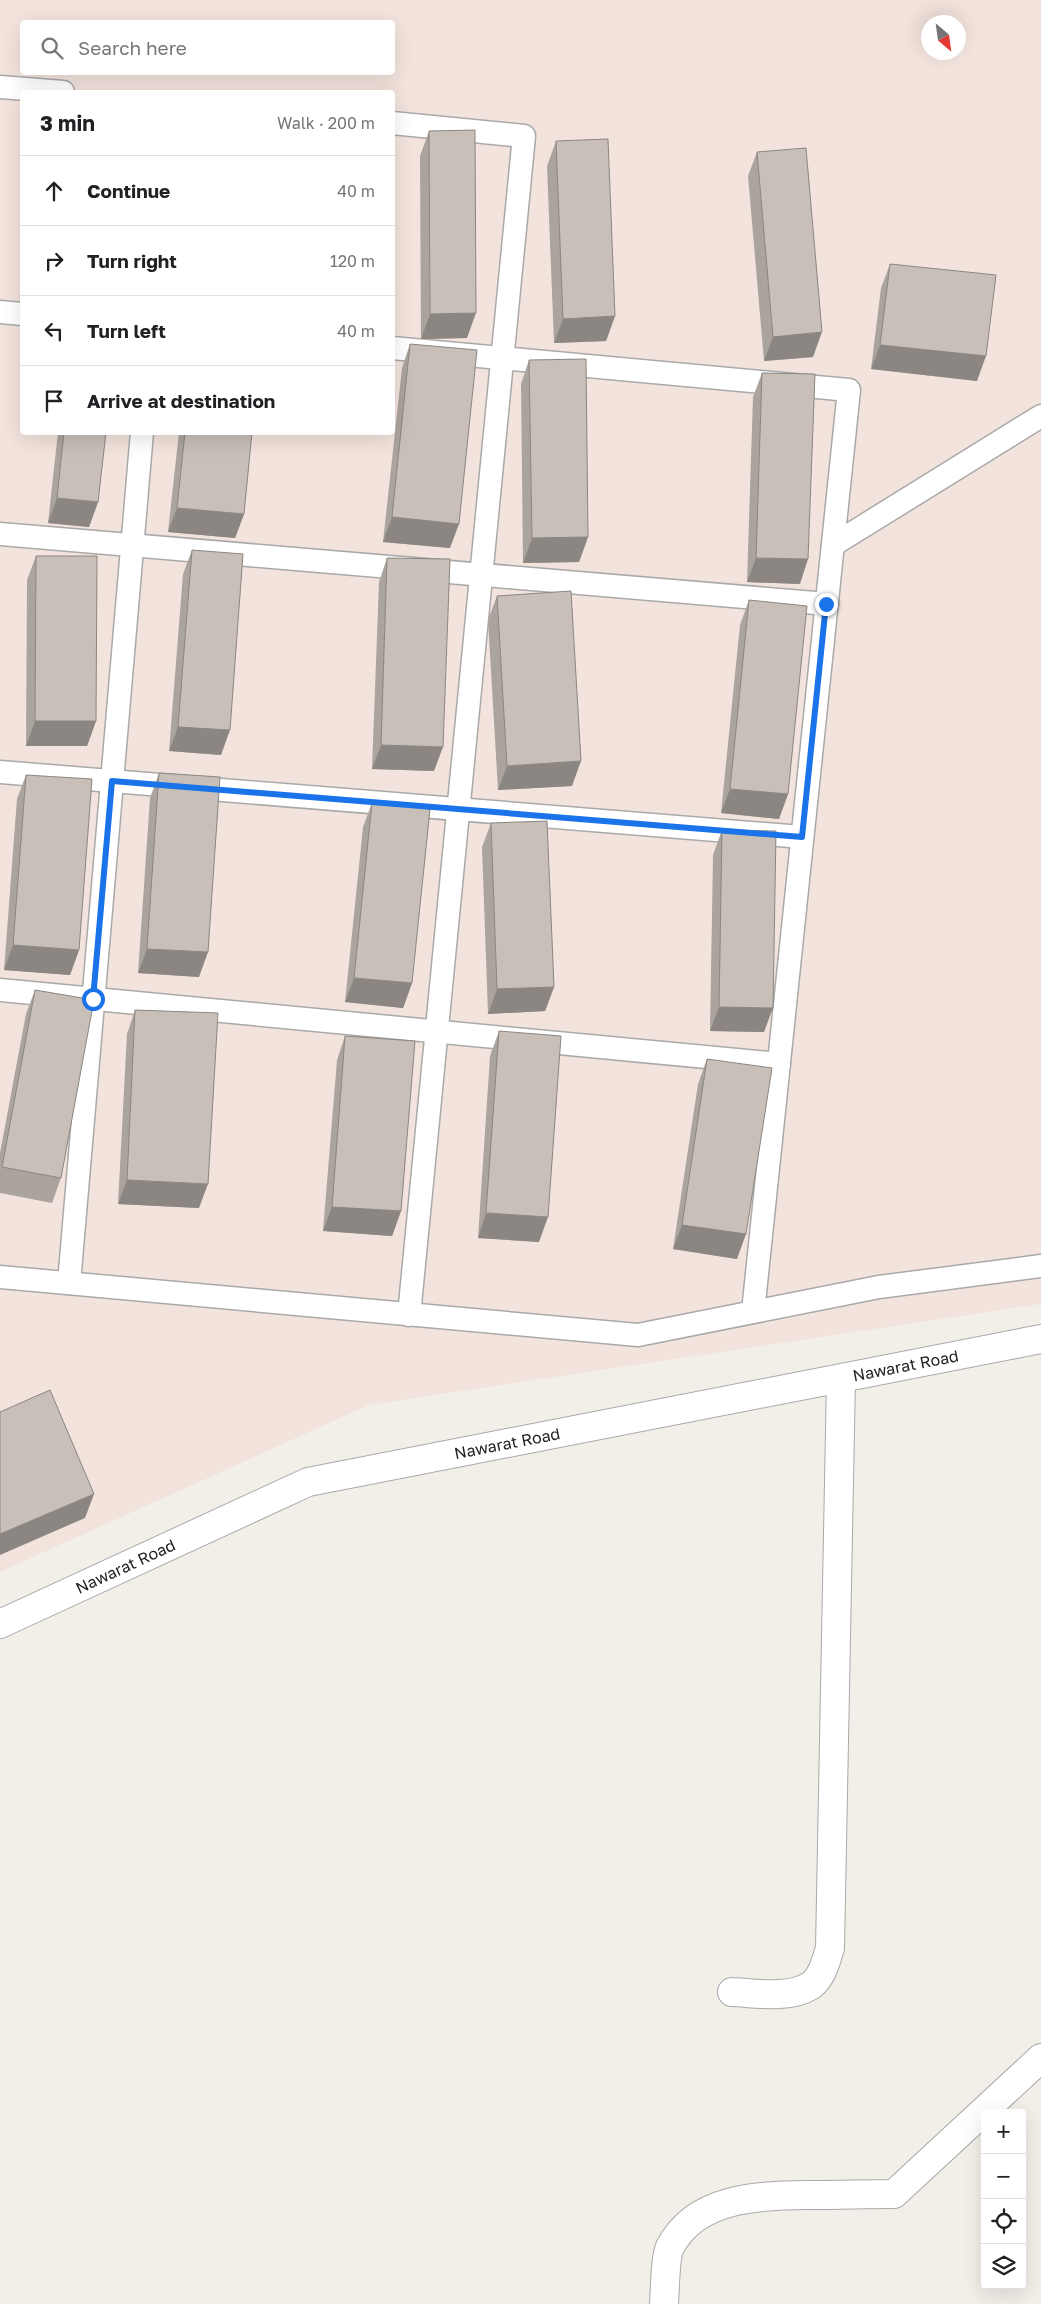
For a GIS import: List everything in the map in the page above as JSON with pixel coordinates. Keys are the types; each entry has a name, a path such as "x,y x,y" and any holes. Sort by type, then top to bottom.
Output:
{"street":[{"name":"Nawarat Road","path":"0,1624 308,1482 1041,1339"},
{"path":"732,1992 790,1993 811,1985 824,1969 830,1948 841,1379"},
{"path":"664,2304 669,2249 684,2225 707,2211 730,2202 769,2196 894,2194 1041,2058"}],"lane":[{"path":"0,87 38,90"},
{"path":"395,123 524,136 409,1315"},
{"path":"0,312 20,314"},
{"path":"395,348 849,390 753,1312"},
{"path":"833,545 1041,416"},
{"path":"69,1283 142,435"},
{"path":"0,534 826,604"},
{"path":"0,772 802,837"},
{"path":"0,990 779,1064"},
{"path":"0,1277 638,1335 880,1287 1041,1266"}],"shaded area":[{"path":"0,0 1041,0 1041,1304 369,1405 0,1572"}],"building":[{"path":"475,130 476,313 430,314 429,131"},
{"path":"608,139 615,316 563,319 556,141"},
{"path":"806,148 822,332 773,337 757,152"},
{"path":"890,264 996,275 986,356 880,345"},
{"path":"410,344 477,350 459,524 392,517"},
{"path":"586,359 588,537 532,538 529,360"},
{"path":"762,373 815,374 808,559 756,558"},
{"path":"64,435 106,435 98,502 57,498"},
{"path":"185,435 252,435 244,514 177,508"},
{"path":"192,550 243,554 230,730 178,727"},
{"path":"36,556 97,556 96,721 35,721"},
{"path":"387,558 450,559 443,747 381,745"},
{"path":"571,591 581,761 507,766 497,596"},
{"path":"749,600 807,606 788,794 730,789"},
{"path":"159,773 220,777 208,952 147,949"},
{"path":"26,775 92,779 79,950 13,945"},
{"path":"372,803 430,809 412,983 354,978"},
{"path":"547,821 554,987 497,989 491,823"},
{"path":"722,830 776,831 773,1008 719,1007"},
{"path":"35,990 94,1000 61,1178 2,1167"},
{"path":"135,1010 218,1013 208,1184 127,1180"},
{"path":"499,1031 561,1036 548,1217 486,1213"},
{"path":"345,1036 415,1041 401,1211 332,1207"},
{"path":"707,1059 772,1068 746,1234 682,1225"},
{"path":"50,1390 94,1494 0,1534 0,1412"}],"route":[{"path":"93,999 112,781 802,837 826,604"}]}
